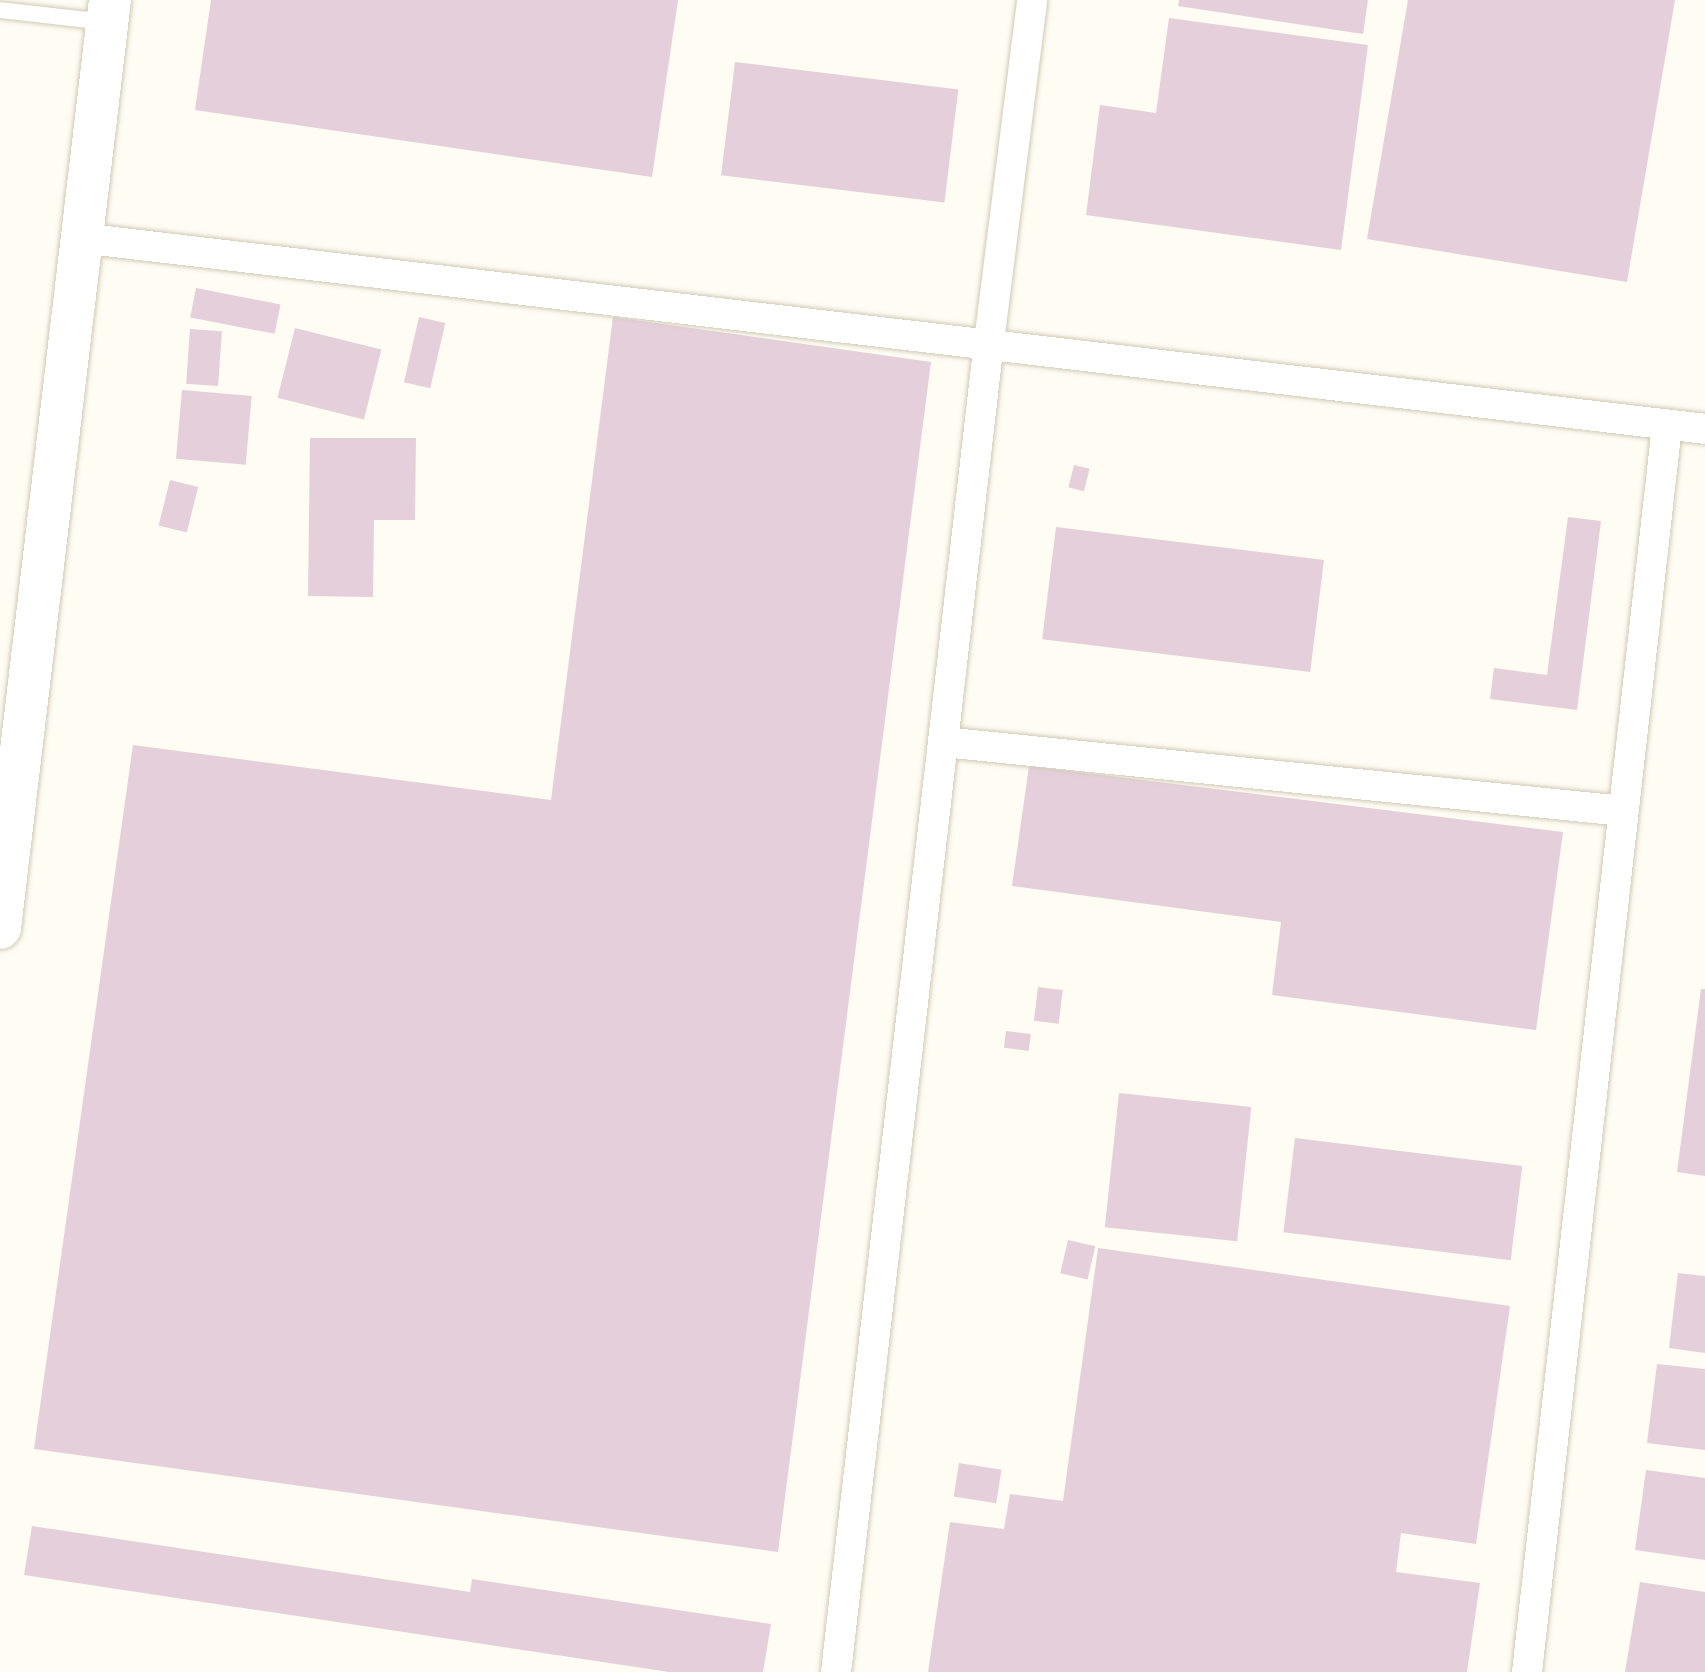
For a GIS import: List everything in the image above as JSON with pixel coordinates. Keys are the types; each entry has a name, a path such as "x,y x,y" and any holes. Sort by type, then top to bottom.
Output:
{"street":[{"path":"836,1672 989,342 1032,0"},
{"path":"2,902 109,11"},
{"path":"80,238 989,342 1705,429"},
{"path":"1527,1672 1667,425"},
{"path":"943,742 1624,811"}],"lane":[{"path":"0,10 109,11"}],"building":[{"path":"211,0 678,0 652,177 195,110"},
{"path":"1179,0 1368,0 1363,34 1178,6"},
{"path":"1408,0 1675,0 1627,282 1367,239"},
{"path":"1169,18 1368,45 1341,250 1086,215 1100,105 1156,113"},
{"path":"735,62 958,89 944,203 721,175"},
{"path":"196,288 280,304 275,334 190,317"},
{"path":"419,317 445,323 430,388 404,382"},
{"path":"613,317 931,362 778,1552 34,1449 133,745 551,800"},
{"path":"295,328 381,350 364,419 278,398"},
{"path":"190,329 222,331 218,386 186,384"},
{"path":"182,390 252,396 246,465 176,459"},
{"path":"310,438 416,438 415,520 374,520 373,597 308,596"},
{"path":"1074,465 1090,469 1084,491 1068,487"},
{"path":"170,480 198,487 187,533 159,526"},
{"path":"1568,517 1601,521 1577,710 1490,699 1494,668 1547,675"},
{"path":"1056,527 1324,560 1310,672 1042,639"},
{"path":"1029,766 1563,832 1536,1030 1272,995 1281,922 1012,886"},
{"path":"1038,987 1063,990 1059,1024 1034,1021"},
{"path":"1701,989 1705,989 1705,1176 1677,1172"},
{"path":"1006,1031 1031,1034 1029,1051 1004,1048"},
{"path":"1119,1093 1251,1107 1237,1241 1105,1227"},
{"path":"1295,1138 1522,1166 1511,1260 1283,1232"},
{"path":"1068,1240 1095,1246 1088,1279 1060,1273"},
{"path":"1098,1248 1510,1306 1476,1544 1401,1533 1396,1572 1480,1583 1467,1672 928,1672 950,1522 1004,1529 1010,1494 1063,1501"},
{"path":"1678,1273 1705,1276 1705,1353 1669,1348"},
{"path":"1657,1364 1705,1369 1705,1450 1647,1443"},
{"path":"959,1463 1001,1470 996,1503 954,1497"},
{"path":"1646,1470 1705,1478 1705,1560 1635,1550"},
{"path":"32,1526 470,1592 472,1579 771,1624 763,1672 669,1672 24,1575"},
{"path":"1640,1582 1705,1592 1705,1672 1625,1672"}]}
